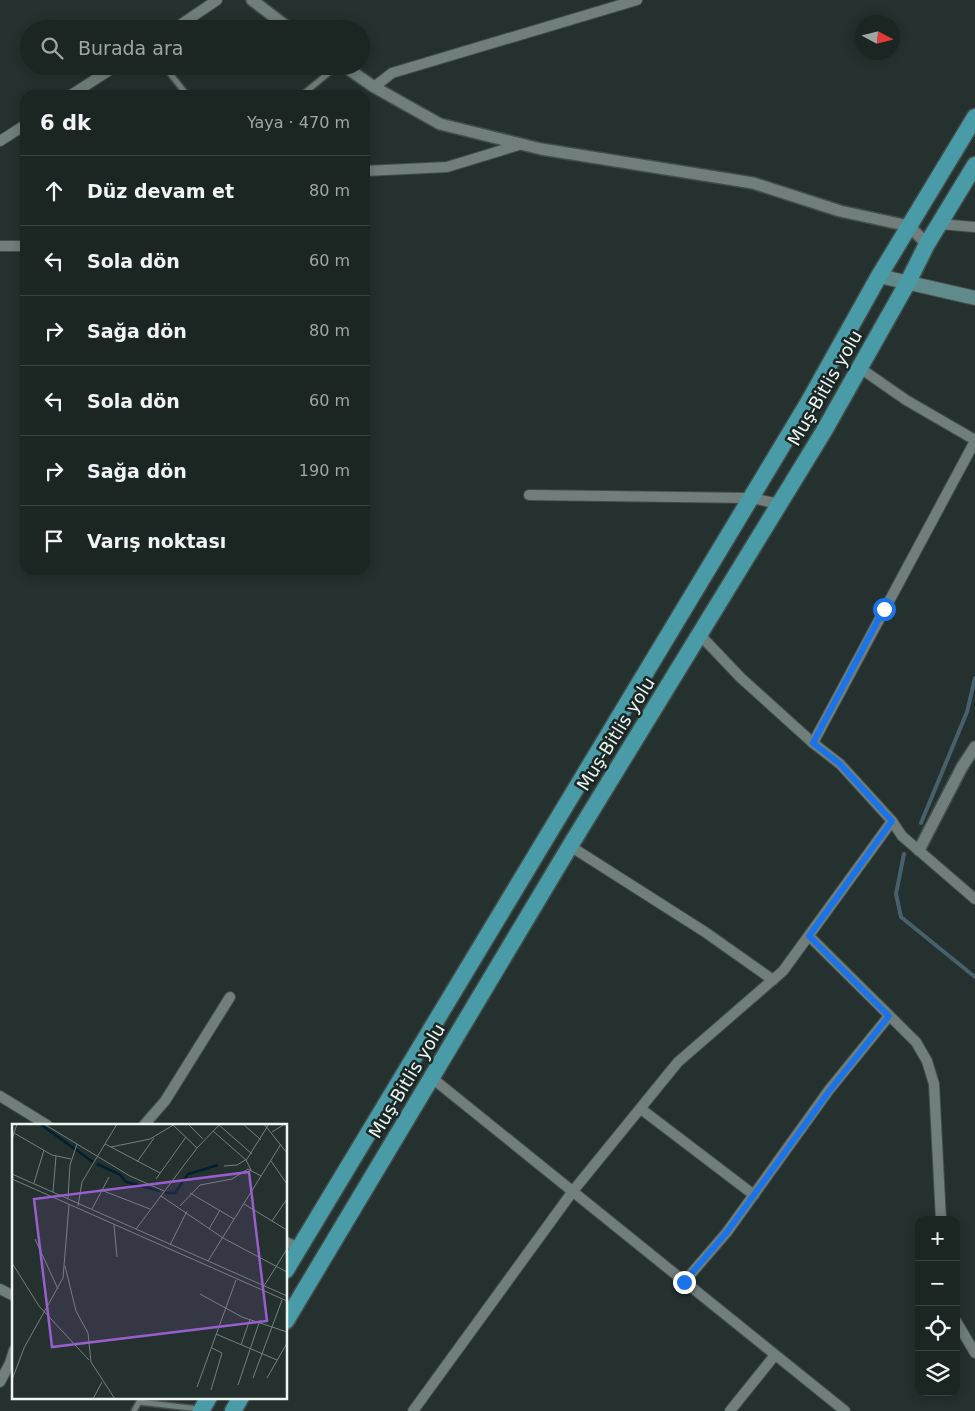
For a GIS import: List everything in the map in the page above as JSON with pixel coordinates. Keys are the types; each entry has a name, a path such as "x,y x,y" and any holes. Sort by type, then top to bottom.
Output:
{"highway":[{"name":"Muş-Bitlis yolu","path":"288,1263 293,1245 751,498 813,395 909,226 975,117"},
{"name":"Muş-Bitlis yolu","path":"288,1319 570,846 780,504 860,368 927,244 975,165"},
{"path":"232,1411 240,1398"}],"main road":[{"path":"880,276 975,298"}],"street":[{"path":"187,20 217,0"},
{"path":"252,0 278,20"},
{"path":"374,87 392,72 637,0"},
{"path":"79,90 102,75"},
{"path":"357,75 374,87 440,124 541,149 753,182 840,211 909,226 927,244"},
{"path":"0,141 20,128"},
{"path":"370,171 447,167 522,144"},
{"path":"939,224 975,227"},
{"path":"0,246 20,246"},
{"path":"813,743 975,440 906,400 860,368"},
{"path":"529,495 751,498 780,504"},
{"path":"700,635 741,678 813,743 840,764 892,821 902,836 975,899"},
{"path":"919,850 962,767 975,747"},
{"path":"414,1411 573,1191 678,1062 783,971 892,821"},
{"path":"570,846 705,932 773,980"},
{"path":"809,936 916,1042 927,1061 934,1084 941,1216"},
{"path":"145,1124 165,1101 230,997"},
{"path":"684,1282 727,1232 830,1090 889,1016"},
{"path":"432,1078 845,1411"},
{"path":"0,1096 44,1124"},
{"path":"640,1109 754,1195"},
{"path":"0,1289 12,1295"},
{"path":"960,1328 975,1353"},
{"path":"730,1411 775,1355"},
{"path":"0,1382 12,1356"},
{"path":"0,1358 10,1363"}],"lane":[{"path":"171,75 183,90"},
{"path":"308,90 326,75"},
{"path":"134,1411 139,1402 206,1407"}],"waterway":[{"path":"921,823 967,712 975,678"},
{"path":"904,854 896,894 901,917 975,977"}],"route":[{"path":"684,1282 727,1232 830,1090 889,1016 809,936 860,868 892,821 840,764 813,743 884,609"}]}
